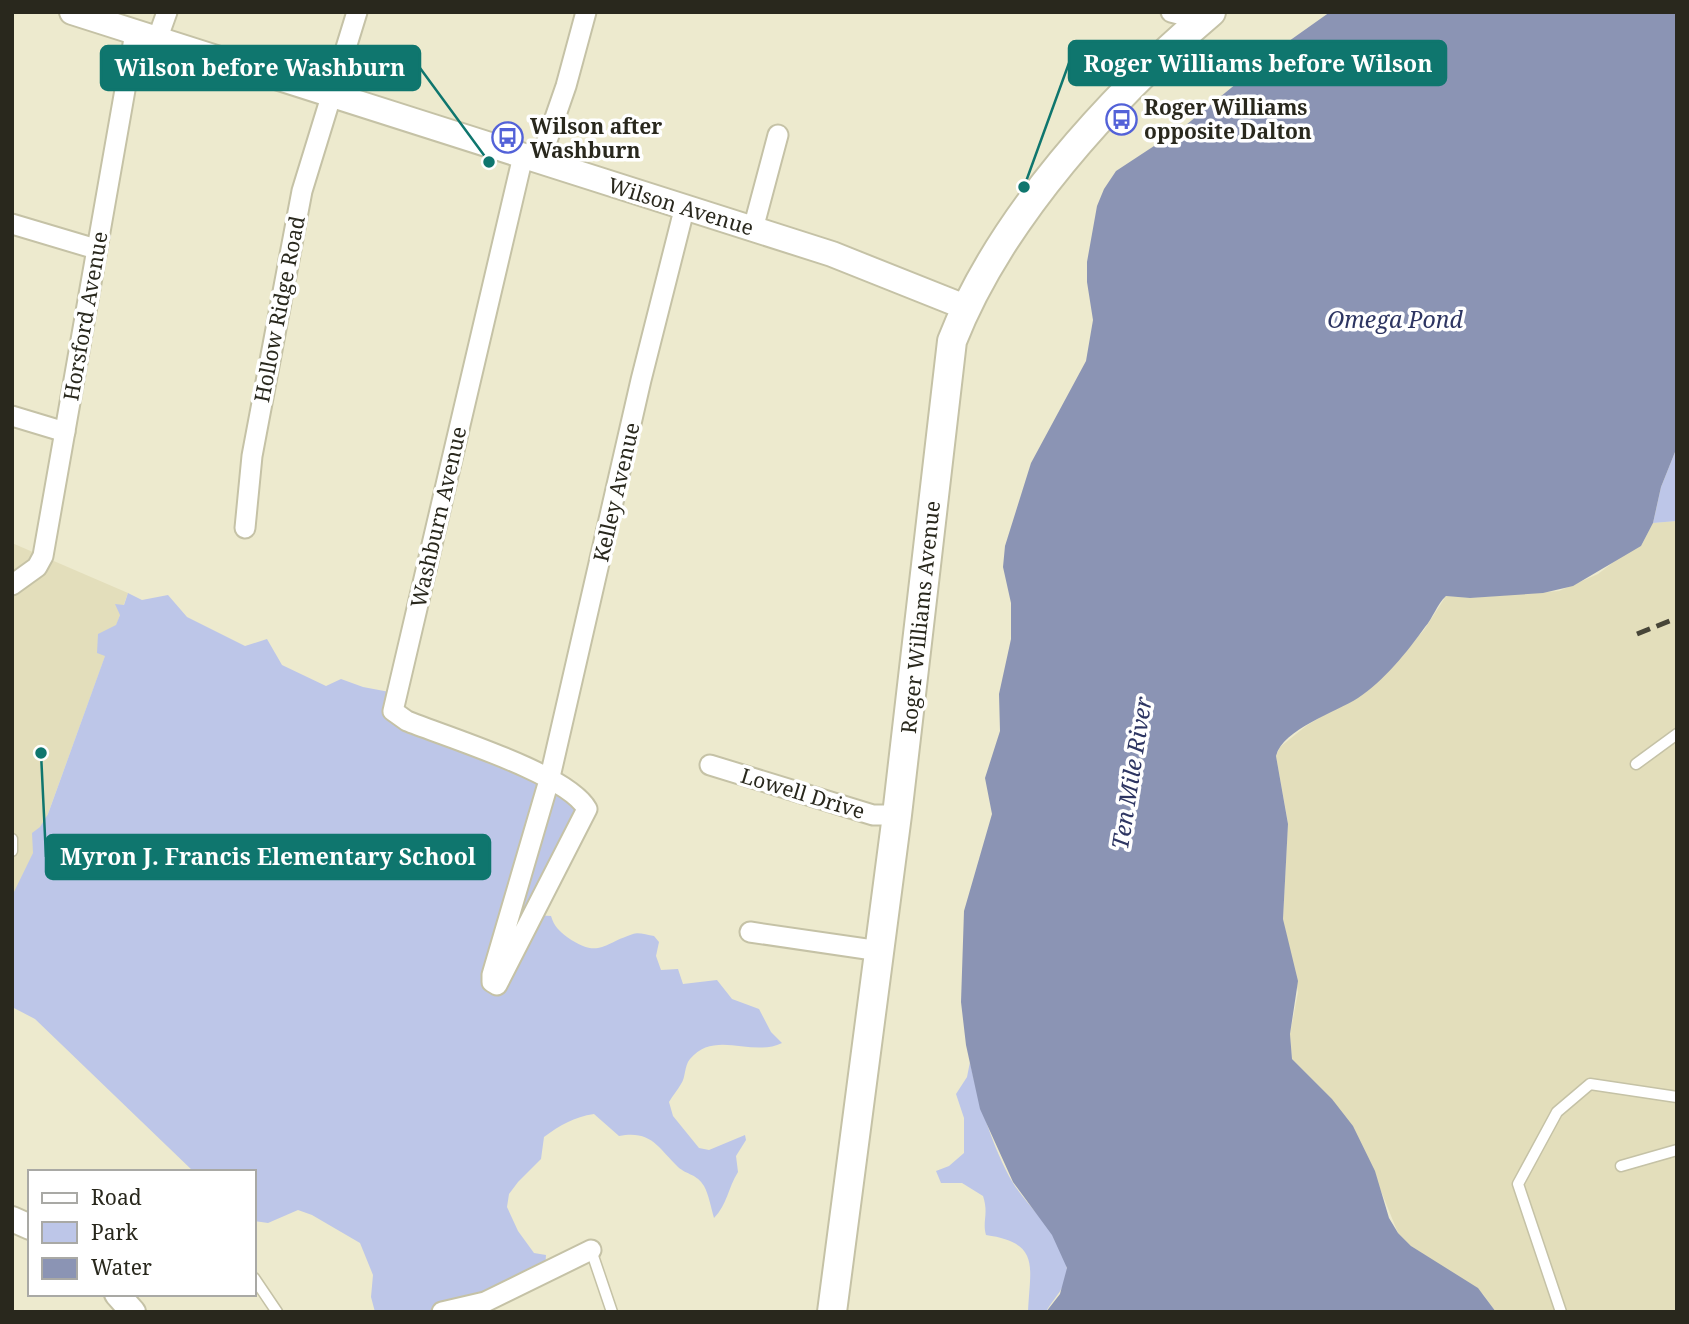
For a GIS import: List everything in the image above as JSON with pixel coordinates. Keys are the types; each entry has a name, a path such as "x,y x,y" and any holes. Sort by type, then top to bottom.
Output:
{"main road":[{"name":"Roger Williams Avenue","path":"832,1312 897,815 952,341 965,307 1017,225 1053,176 1148,69 1207,16"}],"street":[{"name":"Wilson Avenue","path":"72,12 832,254 965,307"},
{"name":"Horsford Avenue","path":"12,585 19,583 37,567 43,556 96,249 146,37 167,12"},
{"name":"Hollow Ridge Road","path":"245,528 252,456 302,191 357,12"},
{"name":"Washburn Avenue","path":"550,778 407,722 393,711 531,158 566,86 586,12"},
{"path":"1171,12 1207,16"},
{"path":"753,229 778,135"},
{"name":"Kelley Avenue","path":"550,778 583,802 587,809 497,985 492,982 492,975 550,778 641,380 685,206"},
{"path":"12,224 96,249"},
{"path":"12,416 65,432"},
{"name":"Lowell Drive","path":"710,765 873,815 897,815"},
{"path":"750,932 880,951"},
{"path":"12,1219 28,1226"},
{"path":"442,1312 485,1303 592,1250"},
{"path":"119,1296 133,1312"}],"lane":[{"path":"1636,764 1677,734"},
{"path":"12,839 12,850"},
{"path":"1561,1312 1517,1184 1557,1112 1590,1084 1677,1097"},
{"path":"1621,1166 1677,1150"},
{"path":"592,1250 612,1312"},
{"path":"256,1281 277,1312"}],"shaded area":[{"path":"1677,521 1677,1312 1496,1312 1483,1294 1411,1246 1398,1233 1364,1149 1332,1099 1292,1059 1290,1034 1298,992 1283,919 1288,823 1276,756 1280,747 1306,726 1373,685 1424,630 1446,596 1470,598 1559,591 1598,574 1624,554 1641,546 1653,523"},
{"path":"12,543 128,593 12,913"}],"green space":[{"path":"1677,447 1677,521 1653,523 1661,487"},
{"path":"128,593 142,600 168,595 187,617 245,646 267,639 282,665 326,686 341,679 363,687 400,694 398,706 519,766 584,809 535,915 551,916 562,933 586,947 600,948 635,933 654,936 659,942 656,956 661,970 678,969 683,984 717,980 732,999 759,1009 771,1032 782,1043 758,1048 722,1045 700,1050 688,1062 683,1081 669,1102 673,1116 699,1148 709,1150 745,1135 746,1140 736,1156 738,1172 722,1208 714,1218 701,1182 678,1167 653,1142 639,1136 619,1136 594,1114 580,1117 544,1137 541,1159 509,1194 507,1207 518,1231 534,1253 546,1255 545,1269 461,1304 420,1312 375,1312 371,1297 373,1275 360,1243 312,1215 298,1210 268,1223 256,1221 256,1170 192,1170 35,1019 12,1007 12,896 33,853 32,833 40,827 48,814 105,656 97,653 98,634 116,625 120,615 115,604 124,605"},
{"path":"970,1062 987,1124 1006,1170 1020,1193 1053,1234 1064,1257 1067,1275 1060,1292 1046,1312 1028,1312 1030,1270 1024,1251 1016,1244 986,1235 983,1196 962,1183 941,1183 936,1171 949,1166 964,1153 964,1118 956,1094 967,1077"}],"water":[{"name":"Omega Pond","path":"1330,12 1677,12 1677,447 1661,487 1653,523 1641,546 1573,586 1543,593 1470,598 1446,596 1411,646 1377,684 1358,698 1299,729 1281,746 1276,756 1288,824 1283,919 1298,981 1290,1034 1292,1059 1332,1099 1353,1126 1375,1171 1389,1218 1398,1233 1411,1246 1478,1288 1496,1312 1046,1312 1060,1294 1067,1268 1052,1235 1013,1182 980,1109 966,1045 961,1002 964,911 992,814 985,778 1000,731 999,694 1011,639 1011,603 1003,567 1005,546 1031,463 1086,361 1093,320 1087,262 1097,206 1104,189 1116,171 1186,125 1282,46"}],"railway":[{"path":"1637,634 1677,618"}],"place":[{"name":"Roger Williams opposite Dalton","path":"1121,119"},
{"name":"Wilson after Washburn","path":"507,138"},
{"name":"Wilson before Washburn","path":"489,162"},
{"name":"Roger Williams before Wilson","path":"1024,187"},
{"name":"Myron J. Francis Elementary School","path":"41,753"}],"water label":[{"name":"Ten Mile River","path":"1131,773"}]}
